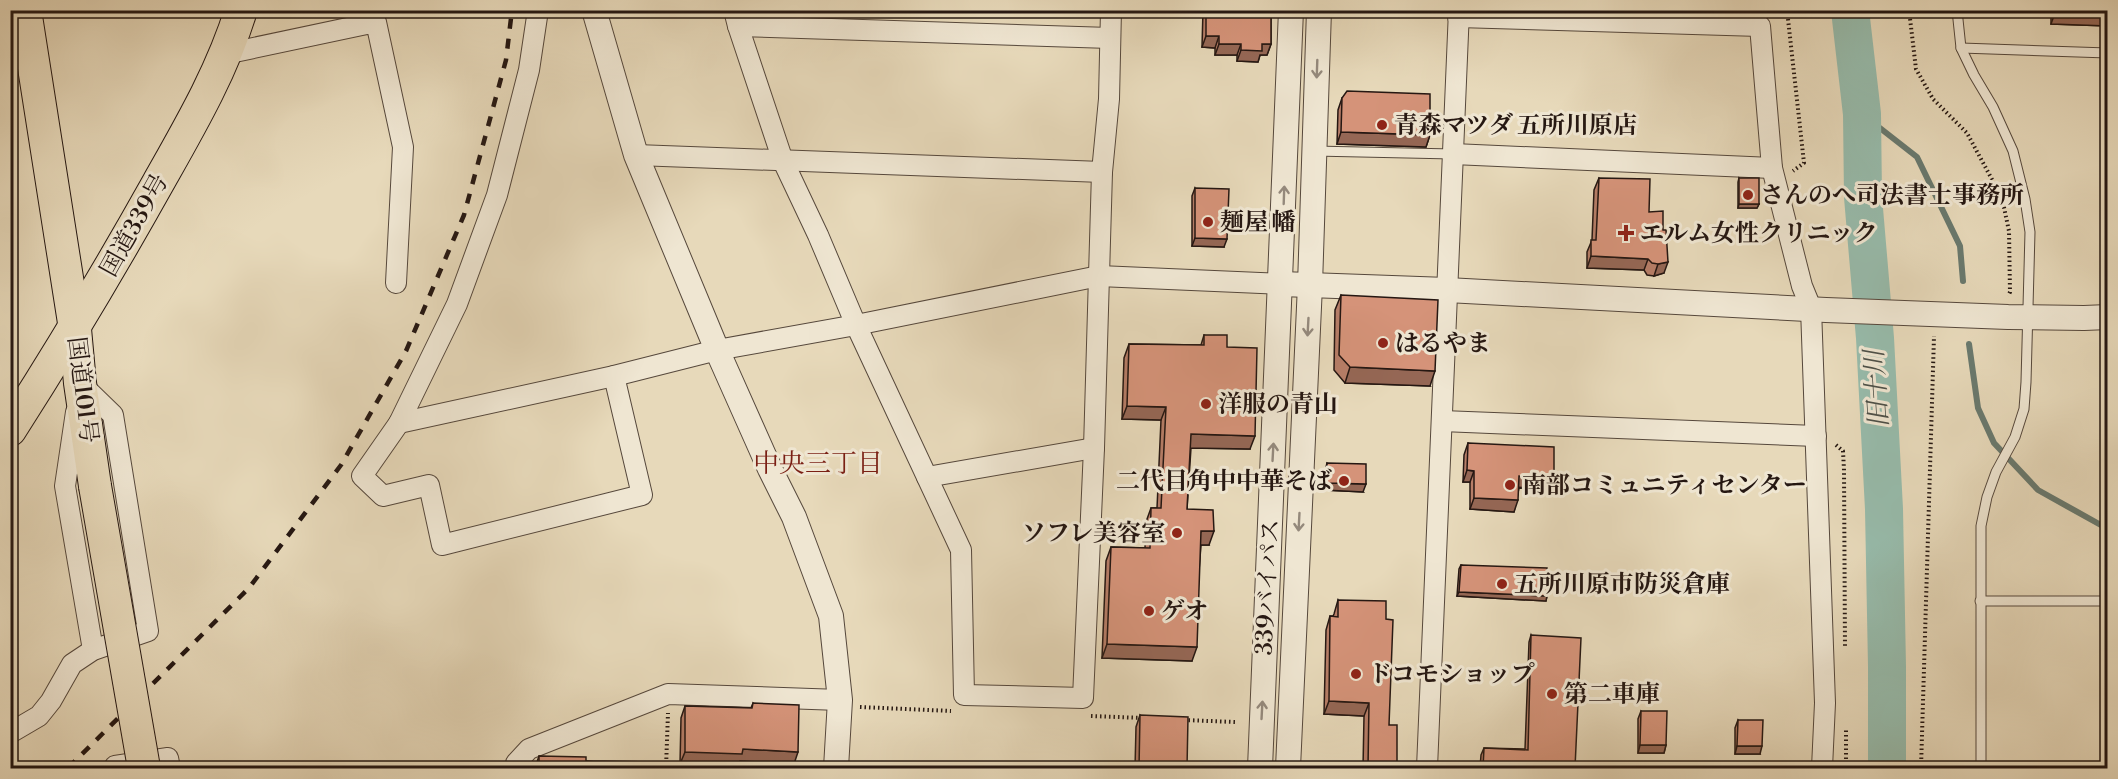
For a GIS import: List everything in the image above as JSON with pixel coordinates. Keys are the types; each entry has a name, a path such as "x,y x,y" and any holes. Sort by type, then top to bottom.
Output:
{"highway":[{"name":"国道101号","path":"25,10 21,47 75,329 95,486 144,768"},
{"name":"国道339号","path":"10,430 75,329 201,106 225,54 240,10"}],"street":[{"path":"538,10 529,70 497,195 457,303 399,423 362,476 383,496 429,485 441,545 642,495 614,376"},
{"path":"594,10 636,155 717,350 770,470 794,517 812,560 831,616 840,700 836,768"},
{"path":"1110,38 736,18 783,161 818,235 856,325 961,550 964,695 1083,698 1094,448 1102,172 1109,99 1111,10"},
{"name":"339バイパス","path":"1260,768 1291,10"},
{"path":"1288,768 1310,285 1319,10"},
{"path":"1427,768 1458,14 1760,26 1779,172 1803,286 1819,309 1816,436 1825,703 1822,768"},
{"path":"225,54 376,22 403,147 396,283"},
{"path":"1453,154 1779,172"},
{"path":"636,155 1102,172"},
{"path":"399,423 614,376 717,350 856,325 1099,276 1447,290 1819,309 2013,312 2108,317"},
{"path":"10,733 39,716 51,701 72,664 93,650 148,631 113,415 80,382"},
{"path":"80,382 65,486 93,650"},
{"path":"1442,421 1816,436"},
{"path":"927,477 1094,448"},
{"path":"516,768 516,763 529,749 668,694 840,700"},
{"path":"115,768 115,766 168,758 170,768"}],"lane":[{"path":"1957,10 1961,48 1993,107 2013,151 2023,189 2030,232 2013,312 2024,409 1987,497 1980,526 1981,768"},
{"path":"1961,48 2108,53"},
{"path":"1314,151 1453,154"},
{"path":"1980,601 2108,601"}],"path":[{"path":"1779,172 1804,164 1787,10"},
{"path":"1909,10 1916,69 1933,99 1967,133 2002,198 2009,231 2010,292 2013,312"},
{"path":"1921,768 1934,330"},
{"path":"666,768 668,710"}],"building":[{"path":"1206,10 1271,10 1271,44 1262,44 1262,51 1241,50 1241,44 1219,44 1219,36 1206,36"},
{"name":"青森マツダ 五所川原店","path":"1347,91 1430,94 1430,135 1341,132 1342,98"},
{"name":"エルム女性クリニック","path":"1599,178 1650,179 1649,212 1663,211 1663,230 1666,230 1668,262 1658,264 1648,259 1591,256 1591,240 1596,240"},
{"name":"さんのへ司法書士事務所","path":"1739,178 1759,178 1759,204 1739,204"},
{"name":"麺屋 幡","path":"1195,188 1229,189 1227,239 1195,238"},
{"name":"はるやま","path":"1341,295 1438,300 1435,371 1350,367 1339,355"},
{"path":"1204,335 1227,335 1227,347 1257,348 1255,436 1191,434 1187,509 1213,510 1214,531 1201,531 1197,647 1107,644 1111,547 1150,548 1151,508 1161,508 1166,407 1127,406 1129,344 1204,345"},
{"name":"南部コミュニティセンター","path":"1468,443 1554,447 1554,477 1519,476 1518,500 1474,498 1474,471 1467,470"},
{"path":"1327,463 1366,464 1366,484 1327,483"},
{"name":"五所川原市防災倉庫","path":"1461,565 1547,568 1547,596 1459,592"},
{"name":"ドコモショップ","path":"1338,600 1386,601 1386,619 1393,620 1389,725 1397,725 1397,768 1368,768 1369,703 1329,701 1330,616 1338,617"},
{"name":"第二車庫","path":"1531,635 1581,638 1575,768 1483,768 1484,748 1528,750"},
{"path":"753,703 799,705 798,752 743,749 742,754 685,752 685,706 752,708"},
{"path":"1641,711 1667,711 1666,745 1640,745"},
{"path":"1140,715 1188,717 1187,768 1139,768"},
{"path":"1738,720 1763,720 1762,746 1737,746"},
{"path":"539,756 586,757 586,761 656,762 656,768 539,768"}],"waterway":[{"name":"旧十川","path":"1850,10 1862,114 1863,197 1875,338 1884,509 1887,768"},
{"path":"1862,114 1917,157 1960,246 1963,281"},
{"path":"1969,344 1978,408 1994,443 2038,490 2108,529"}],"railway":[{"path":"68,768 249,588 341,465 406,351 464,215 506,60 512,10"}],"place":[{"name":"青森マツダ 五所川原店","path":"1382,125"},
{"name":"さんのへ司法書士事務所","path":"1748,195"},
{"name":"麺屋 幡","path":"1208,222"},
{"name":"エルム女性クリニック","path":"1626,233"},
{"name":"はるやま","path":"1383,343"},
{"name":"洋服の青山","path":"1206,404"},
{"name":"二代目角中中華そば","path":"1344,481"},
{"name":"南部コミュニティセンター","path":"1510,485"},
{"name":"ソフレ美容室","path":"1177,533"},
{"name":"五所川原市防災倉庫","path":"1502,584"},
{"name":"ゲオ","path":"1149,611"},
{"name":"ドコモショップ","path":"1356,674"},
{"name":"第二車庫","path":"1552,694"}],"district":[{"name":"中央三丁目","path":"818,463"}]}
